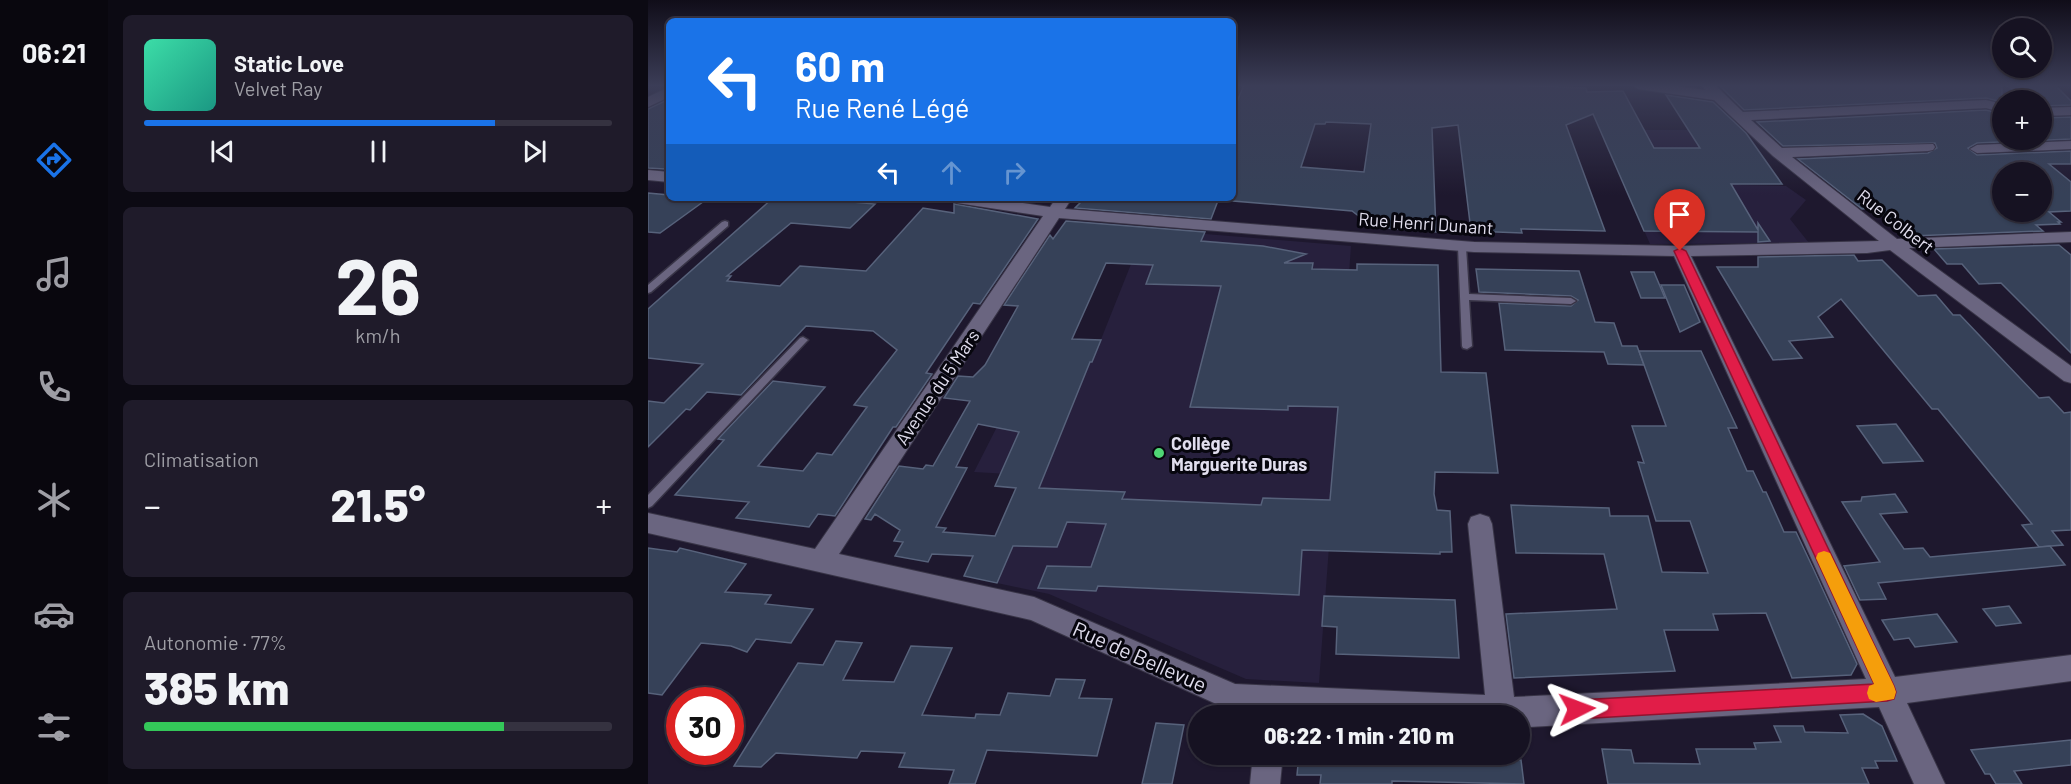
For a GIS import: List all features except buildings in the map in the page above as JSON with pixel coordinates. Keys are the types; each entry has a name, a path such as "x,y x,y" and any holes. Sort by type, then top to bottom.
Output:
{"street":[{"name":"Rue Colbert","path":"1745,122 1778,153 1894,245 2071,376"},
{"path":"1977,149 2071,145"},
{"path":"1778,153 1928,147"},
{"path":"648,176 666,177"},
{"name":"Rue Henri Dunant","path":"995,201 1462,246 1680,251 1867,248 2071,237"},
{"name":"Avenue du 5 Mars","path":"820,562 1059,206"},
{"path":"1680,251 1930,784"},
{"name":"Rue de Bellevue","path":"648,523 1034,609 1233,698 1262,705"},
{"path":"1480,524 1500,705"},
{"name":"Rue de Bellevue","path":"1530,712 1887,692 2071,668"},
{"path":"1265,784 1267,765"}],"lane":[{"path":"648,290 725,224"},
{"path":"1462,246 1467,346"},
{"path":"1465,297 1571,301"},
{"path":"648,503 803,340"}],"shaded area":[{"path":"1618,130 1689,130 1727,167 1739,185 1786,186 1806,200 1790,219 1809,243 1650,244 1608,148"},
{"name":"Collège Marguerite Duras","path":"1145,229 1351,246 1319,683 1246,679 1049,594 997,583 1042,476 974,472 1031,360 1092,362"}],"slow traffic":[{"path":"1824,558 1887,692 1876,693"}],"place":[{"name":"Collège Marguerite Duras","path":"1159,453"}],"route":[{"path":"1577,709 1887,692 1680,251"}]}
